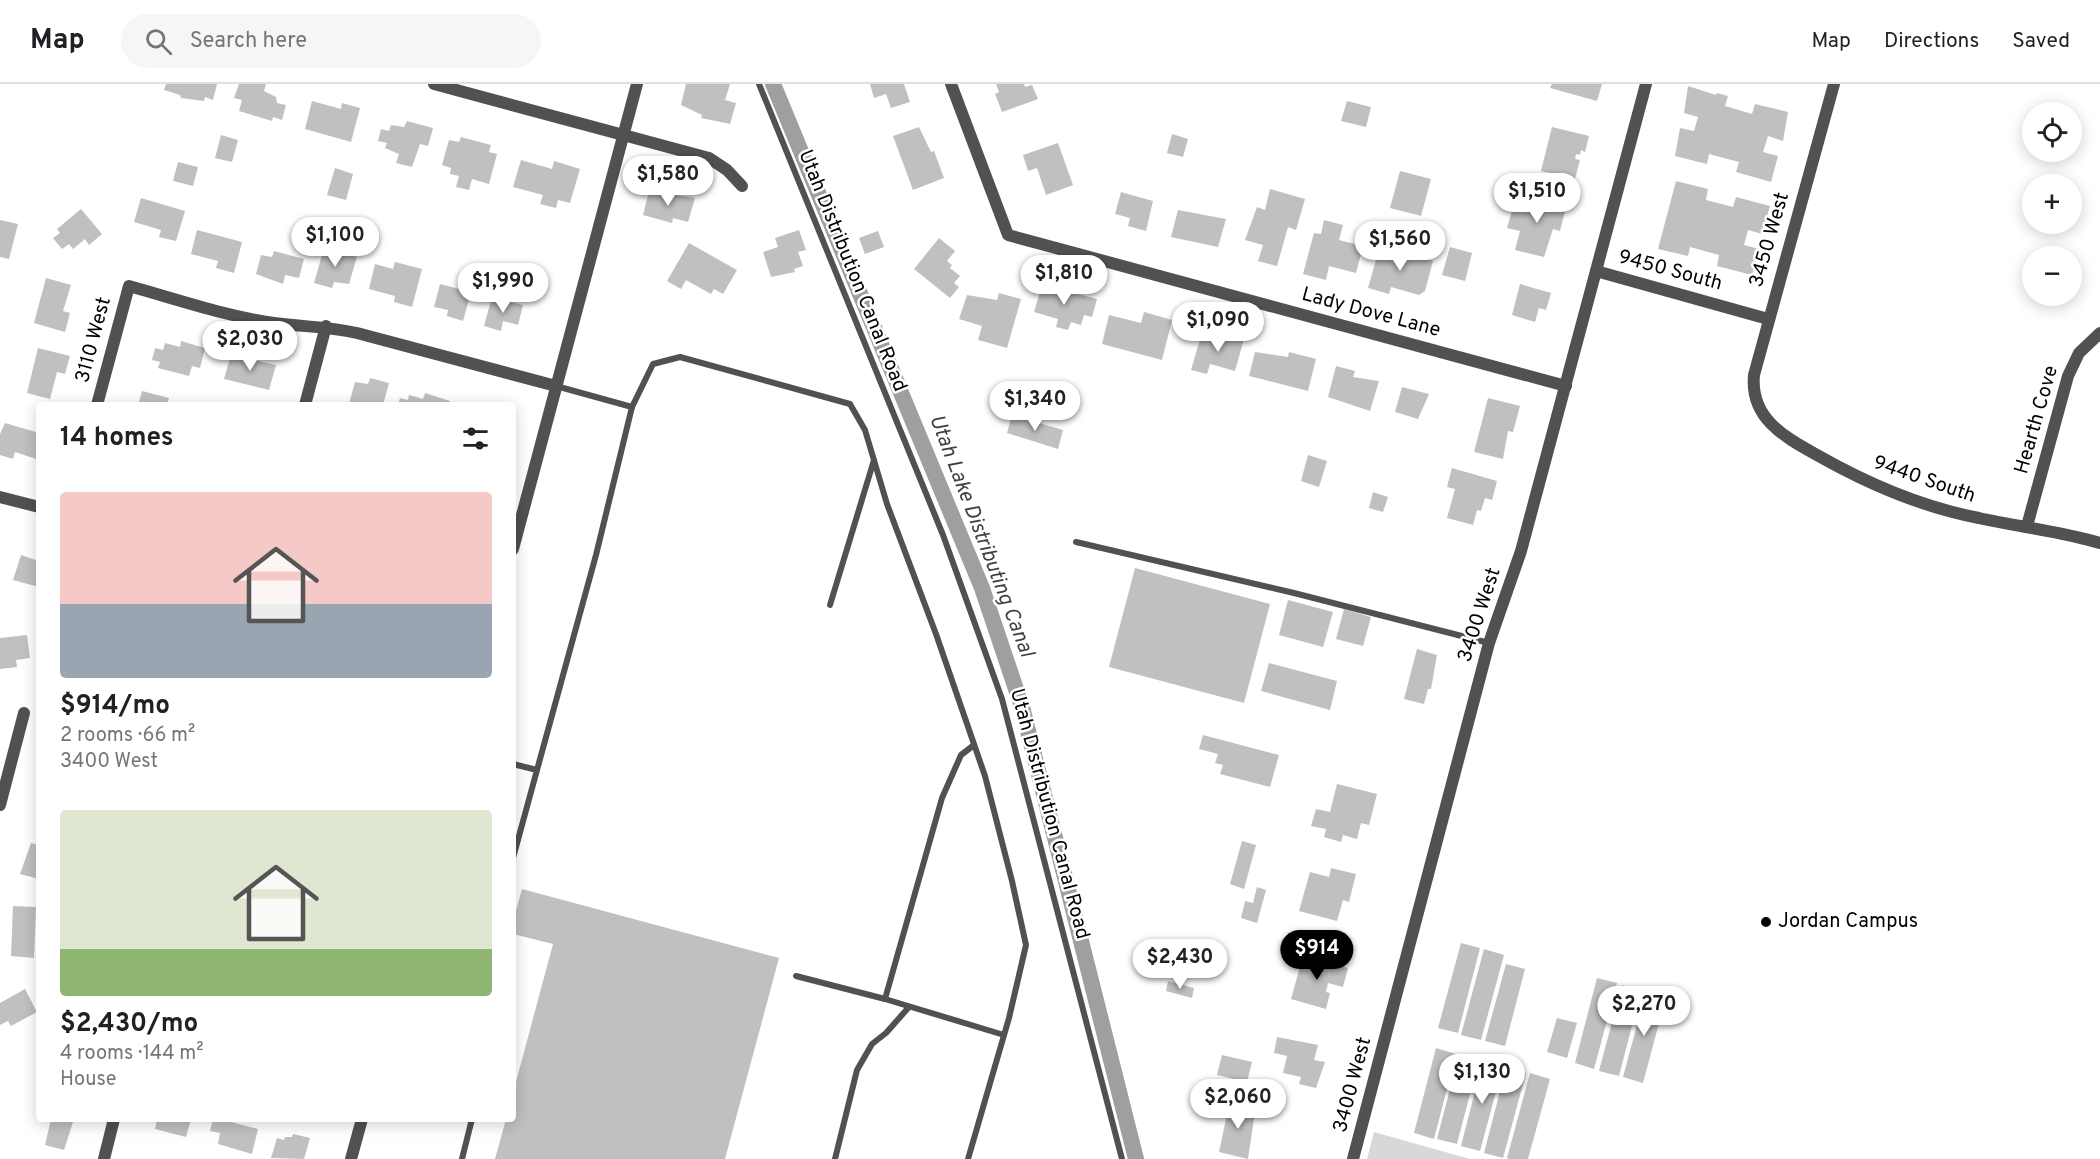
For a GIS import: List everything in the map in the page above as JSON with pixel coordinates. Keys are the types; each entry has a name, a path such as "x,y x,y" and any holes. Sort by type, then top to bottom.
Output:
{"street":[{"path":"434,84 468,88 709,158 728,170 742,186"},
{"path":"516,538 638,84"},
{"name":"Lady Dove Lane","path":"951,84 1008,235 1566,386"},
{"name":"3400 West","path":"1353,1159 1490,643 1521,551 1646,84"},
{"name":"3450 West","path":"1758,407 1754,397 1754,375 1834,84"},
{"name":"9450 South","path":"1596,271 1768,318"},
{"name":"3110 West","path":"98,402 129,286 248,318 275,323 326,326"},
{"path":"305,402 326,326 556,386"},
{"name":"Hearth Cove","path":"2027,526 2068,376 2079,352 2100,333"},
{"name":"9440 South","path":"1758,407 1776,430 1865,481 1947,511 2100,543"},
{"path":"0,497 36,506"},
{"path":"0,805 24,713"},
{"path":"104,1159 113,1122"},
{"path":"351,1159 361,1122"}],"lane":[{"name":"Utah Distribution Canal Road","path":"759,84 943,535 1002,699 1122,1159"},
{"path":"516,847 596,555 632,407 653,364 680,357 850,404 866,430 887,504 974,745 1012,881 1026,945 1004,1035 968,1159"},
{"path":"556,386 632,407"},
{"path":"830,605 874,459"},
{"path":"1076,542 1294,593 1490,643"},
{"path":"885,999 942,798 961,755 974,745"},
{"path":"516,765 537,770"},
{"path":"796,976 885,999 1004,1035"},
{"path":"835,1159 857,1070 872,1044 886,1033 909,1007"},
{"path":"462,1159 471,1122"}],"shaded area":[{"path":"1374,1132 1470,1159 1367,1159"}],"building":[{"path":"166,84 217,84 213,100 205,97 204,101 181,98 180,95 164,90"},
{"path":"239,84 266,84 264,91 276,97 277,103 286,105 282,120 273,117 272,121 239,111 242,100 234,98"},
{"path":"686,84 730,84 725,100 736,103 730,124 701,118 702,115 681,105"},
{"path":"870,84 904,84 910,102 891,108 886,94 874,98"},
{"path":"996,84 1024,84 1025,87 1032,85 1038,99 1002,112 995,94 999,92"},
{"path":"1552,84 1602,84 1597,101 1550,88"},
{"path":"1688,86 1716,95 1717,93 1728,96 1725,106 1752,114 1755,104 1788,112 1783,141 1768,136 1763,152 1778,156 1771,182 1736,172 1739,162 1709,154 1707,164 1675,156 1680,128 1694,131 1698,117 1684,113"},
{"path":"312,101 341,109 342,103 360,108 351,142 305,129"},
{"path":"1347,101 1371,107 1366,127 1341,121"},
{"path":"407,121 433,128 428,146 420,144 412,167 396,163 399,154 385,148 387,143 378,141 381,129 389,131 391,125 404,127"},
{"path":"919,127 931,152 934,151 944,178 913,190 893,136"},
{"path":"1552,127 1589,136 1585,152 1581,150 1580,155 1576,154 1575,159 1580,160 1575,179 1541,171"},
{"path":"1172,134 1188,139 1183,157 1167,153"},
{"path":"221,135 238,140 232,162 215,158"},
{"path":"461,137 491,145 489,152 497,154 489,184 472,179 469,190 456,187 459,176 450,174 451,168 442,165 449,140 459,142"},
{"path":"1058,143 1073,185 1046,195 1037,168 1028,171 1023,155"},
{"path":"521,160 552,169 554,161 580,169 570,203 558,200 556,208 540,204 543,195 513,187"},
{"path":"178,162 198,167 193,186 173,181"},
{"path":"335,168 353,174 346,200 327,195"},
{"path":"1400,171 1431,179 1421,216 1390,208"},
{"path":"1676,181 1708,189 1706,200 1733,207 1736,197 1770,206 1762,234 1748,230 1744,245 1759,249 1752,275 1717,266 1719,255 1690,247 1688,256 1658,249"},
{"path":"1270,189 1305,199 1296,230 1288,227 1277,266 1258,261 1263,245 1245,240 1257,207 1265,210"},
{"path":"649,191 695,198 688,222 673,218 672,223 643,215"},
{"path":"1121,192 1153,201 1146,231 1128,226 1130,218 1115,214"},
{"path":"1529,194 1567,203 1560,231 1553,229 1544,257 1515,250 1520,231 1507,228 1513,207 1525,210"},
{"path":"141,198 185,211 176,241 159,237 161,230 134,222"},
{"path":"81,209 102,234 89,245 85,239 73,249 69,244 62,249 53,238 60,233 57,229"},
{"path":"1178,210 1226,219 1218,247 1171,237"},
{"path":"0,220 18,224 9,259 0,257"},
{"path":"1324,220 1343,225 1339,240 1363,246 1356,273 1329,266 1326,280 1303,274 1314,233 1321,234"},
{"path":"197,230 242,242 234,273 216,268 218,261 191,254"},
{"path":"799,230 806,250 798,252 803,266 794,269 795,272 771,277 763,252 778,247 775,238"},
{"path":"878,231 884,247 865,254 859,238"},
{"path":"939,238 955,251 947,261 952,265 950,268 960,276 954,283 959,287 950,298 914,269"},
{"path":"689,243 737,270 723,294 714,289 711,294 686,280 681,289 667,281"},
{"path":"1380,246 1433,261 1425,291 1419,295 1391,287 1389,294 1368,288"},
{"path":"1450,247 1472,253 1465,281 1442,275"},
{"path":"324,248 357,257 349,284 334,282 332,288 314,283"},
{"path":"274,251 304,259 299,278 285,275 283,284 256,274 261,255 272,257"},
{"path":"395,262 422,269 412,307 394,302 395,296 369,289 375,264 393,269"},
{"path":"46,278 71,285 63,311 70,313 65,332 34,323"},
{"path":"440,284 471,292 463,321 447,316 448,310 434,307"},
{"path":"1520,284 1551,293 1546,310 1539,308 1535,322 1512,315"},
{"path":"1042,285 1097,299 1092,317 1084,315 1081,325 1071,322 1068,330 1056,327 1058,319 1034,312"},
{"path":"999,293 1021,299 1007,348 978,340 982,326 959,319 967,295 997,300"},
{"path":"492,297 523,305 518,325 503,321 501,331 484,326"},
{"path":"1144,312 1172,320 1162,360 1102,344 1109,315 1141,323"},
{"path":"1216,332 1244,339 1235,371 1210,364 1207,374 1191,370 1201,336 1215,338"},
{"path":"181,341 205,348 200,368 192,366 189,376 158,368 160,362 152,360 155,348 163,350 165,343 180,347"},
{"path":"38,348 70,356 65,374 57,372 50,399 27,393"},
{"path":"1255,352 1288,357 1289,352 1316,359 1308,391 1249,376"},
{"path":"231,355 276,365 269,390 224,379"},
{"path":"1336,366 1355,371 1353,377 1379,381 1370,411 1328,397"},
{"path":"370,378 389,383 384,402 350,402 355,382 368,384"},
{"path":"1402,387 1429,394 1418,419 1395,412"},
{"path":"142,391 169,398 168,402 139,402"},
{"path":"425,393 450,401 399,402 400,398 408,400 409,395 423,399"},
{"path":"1488,398 1520,406 1513,432 1508,431 1503,459 1474,452"},
{"path":"1012,415 1063,430 1058,449 1007,433"},
{"path":"5,423 36,432 36,459 15,452 13,459 0,455 0,434"},
{"path":"1308,455 1327,461 1319,487 1301,481"},
{"path":"1452,468 1497,481 1492,500 1485,498 1481,511 1477,510 1473,525 1447,518 1455,489 1447,487"},
{"path":"1373,492 1388,497 1383,512 1369,508"},
{"path":"21,555 36,560 36,586 13,580"},
{"path":"1135,568 1270,604 1244,703 1109,667"},
{"path":"1288,600 1333,612 1323,647 1279,635"},
{"path":"1344,609 1371,617 1363,646 1336,639"},
{"path":"27,635 30,658 16,660 17,667 0,669 0,638"},
{"path":"1417,649 1437,655 1431,689 1428,689 1424,704 1404,699"},
{"path":"1269,663 1337,681 1330,710 1261,691"},
{"path":"1203,735 1279,755 1270,787 1220,774 1223,765 1215,763 1218,754 1199,749"},
{"path":"1337,784 1377,794 1369,825 1361,823 1357,839 1343,835 1341,842 1324,837 1326,829 1311,826 1316,809 1330,812"},
{"path":"1242,841 1256,845 1244,889 1230,884"},
{"path":"31,843 36,844 36,878 20,874"},
{"path":"1331,868 1356,874 1349,902 1343,900 1337,921 1299,911 1310,872 1329,877"},
{"path":"1257,887 1266,890 1257,923 1241,918 1245,901 1253,903"},
{"path":"522,889 779,958 725,1159 495,1159 505,1122 516,1122 516,1082 553,944 516,935 516,910"},
{"path":"13,906 36,907 34,958 11,956"},
{"path":"1461,943 1480,948 1458,1033 1438,1028"},
{"path":"1484,949 1504,955 1481,1040 1461,1035"},
{"path":"1303,956 1348,968 1343,987 1328,983 1326,992 1330,993 1326,1009 1291,999"},
{"path":"1506,964 1525,969 1505,1046 1485,1041"},
{"path":"1597,978 1617,983 1594,1069 1575,1063"},
{"path":"1168,981 1194,988 1192,998 1166,991"},
{"path":"1622,985 1641,991 1619,1076 1599,1071"},
{"path":"25,989 36,1013 11,1026 8,1021 0,1025 0,1003"},
{"path":"1646,992 1666,997 1643,1083 1623,1077"},
{"path":"1557,1018 1577,1023 1567,1058 1547,1052"},
{"path":"1277,1037 1318,1045 1314,1060 1325,1062 1316,1088 1299,1084 1301,1077 1283,1073 1287,1056 1274,1053"},
{"path":"1436,1048 1456,1054 1434,1139 1414,1133"},
{"path":"1459,1054 1479,1059 1457,1144 1437,1139"},
{"path":"1222,1055 1252,1062 1247,1082 1217,1075"},
{"path":"1483,1060 1503,1066 1480,1151 1461,1146"},
{"path":"1506,1068 1526,1073 1503,1158 1484,1153"},
{"path":"1530,1073 1550,1079 1528,1159 1509,1159 1507,1158"},
{"path":"1230,1100 1256,1105 1248,1159 1219,1152"},
{"path":"50,1122 73,1122 64,1150 45,1145"},
{"path":"156,1122 190,1122 186,1137 155,1129"},
{"path":"212,1122 231,1122 258,1129 252,1154 218,1144 220,1133 210,1131"},
{"path":"293,1134 310,1138 304,1159 271,1158 277,1138 284,1140 285,1137 292,1137"}],"waterway":[{"name":"Utah Lake Distributing Canal","path":"773,84 982,588 1022,707 1136,1159"}],"place":[{"name":"Jordan Campus","path":"1766,922"}]}
